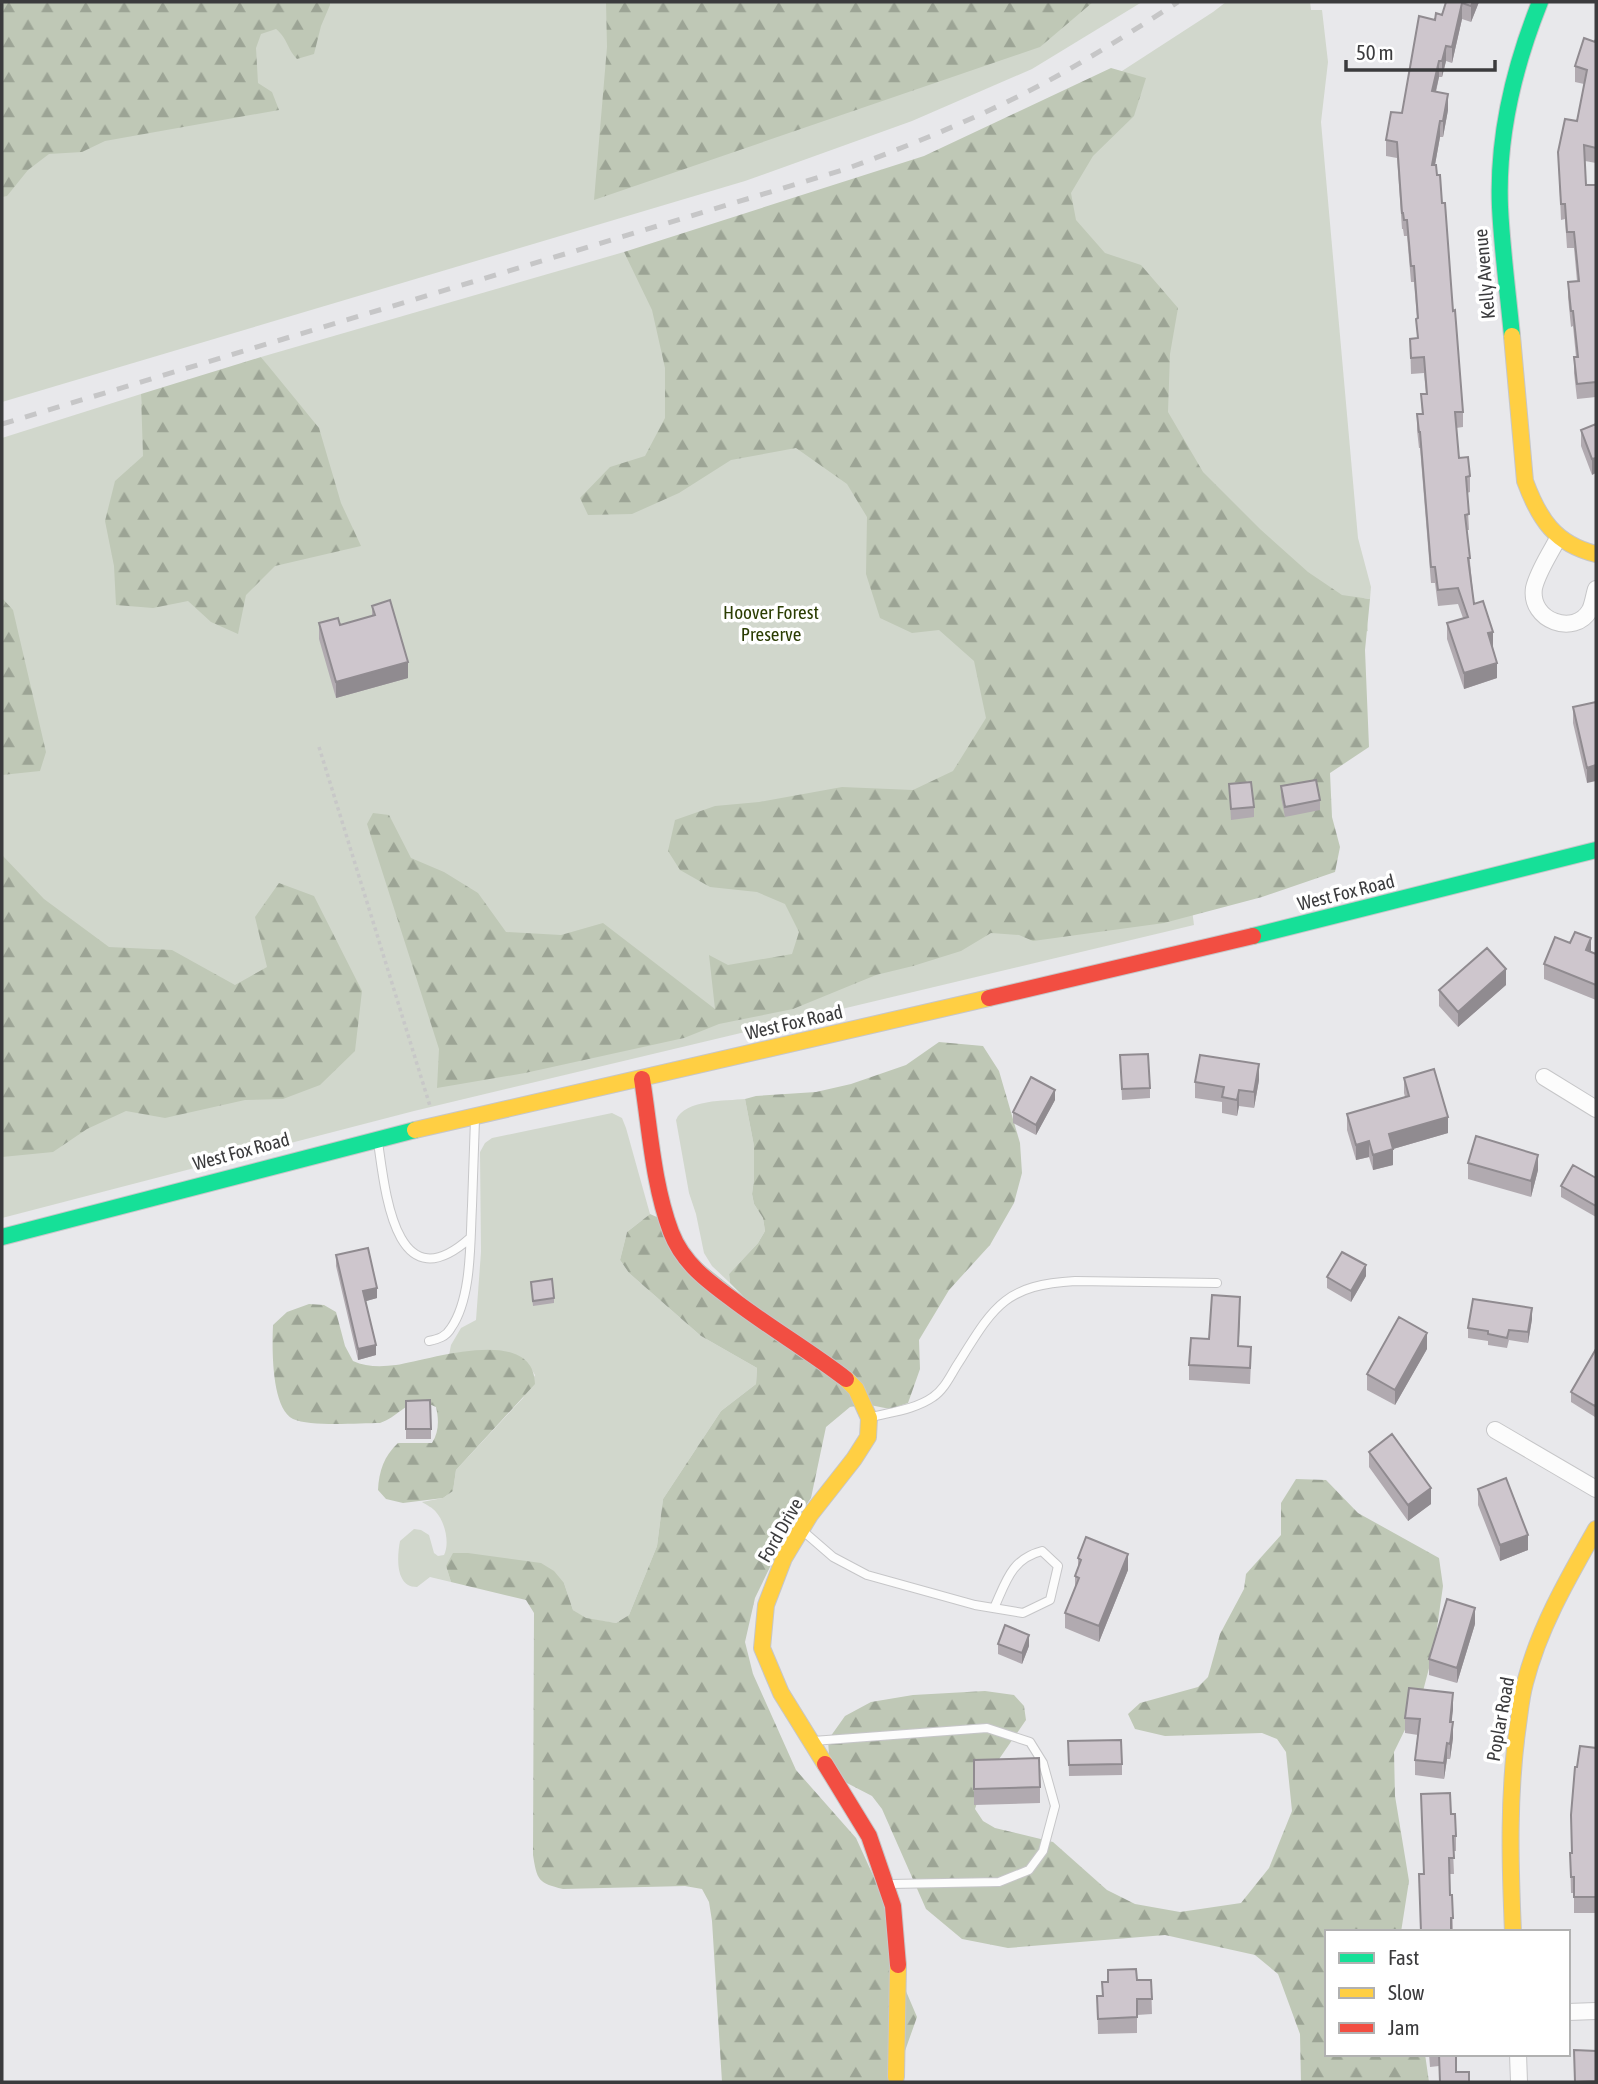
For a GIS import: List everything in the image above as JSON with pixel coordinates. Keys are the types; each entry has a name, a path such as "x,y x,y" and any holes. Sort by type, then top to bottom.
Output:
{"street":[{"name":"Kelly Avenue","path":"1540,2 1520,54 1510,91 1499,168 1500,207 1524,481 1542,520 1558,538 1596,554"},
{"path":"1558,538 1535,586 1537,609 1555,623 1569,623 1581,619 1589,611 1596,589"},
{"name":"West Fox Road","path":"2,1237 377,1139 1300,925 1596,850"},
{"path":"1544,1077 1596,1109"},
{"path":"642,1079 660,1192 672,1234 683,1254 700,1275 765,1324 845,1378 856,1389 869,1418"},
{"name":"Ford Drive","path":"869,1418 868,1437 810,1515 784,1558 766,1605 762,1647 780,1693 869,1836 892,1906 898,1954 896,2077"},
{"path":"1495,1430 1596,1489"},
{"name":"Poplar Road","path":"1513,1930 1511,1784 1525,1683 1546,1624 1596,1529"},
{"path":"1570,2012 1596,2011"},
{"path":"1518,2056 1519,2082"}],"lane":[{"path":"429,1341 445,1335 456,1320 466,1284 475,1116"},
{"path":"377,1139 392,1221 401,1241 426,1257 451,1253 470,1238"},
{"path":"869,1418 913,1407 936,1395 991,1314 1019,1291 1044,1284 1075,1281 1217,1283"},
{"path":"801,1530 833,1557 867,1575 975,1605 1023,1613 1050,1600 1058,1566 1042,1551 1028,1555 1012,1570 994,1608"},
{"path":"810,1741 987,1728 1030,1742 1043,1763 1055,1806 1043,1851 1029,1870 999,1882 885,1884"}],"path":[{"path":"319,747 436,1125"}],"green space":[{"path":"2,2 1142,2 1032,69 912,121 745,181 2,402"},
{"path":"2,2 330,2 330,5 314,54 297,59 276,29 261,34 256,48 258,83 272,92 279,110 105,141 82,152 49,154 28,170 7,196 2,197"},
{"path":"606,2 1093,2 1040,47 594,200 607,47"},
{"name":"Hoover Forest Preserve","path":"1226,2 1310,2 1311,10 1322,10 1328,62 1321,122 1358,538 1371,587 1370,599 1364,598 1368,631 1162,679 1194,925 414,1111 2,1218 2,438 141,394 141,404 267,365 261,357 624,252 626,256 950,158 1122,71"},
{"path":"1111,68 1146,78 1134,116 1093,156 1071,193 1076,220 1105,253 1141,265 1178,308 1170,354 1168,412 1203,472 1260,529 1308,572 1342,595 1370,599 1365,650 1369,747 1330,773 1332,817 1340,847 1335,872 1262,897 1164,923 1033,941 1019,935 991,933 961,951 876,975 793,1009 719,1024 684,1038 525,1073 437,1088 439,1049 367,824 373,813 389,815 411,858 444,872 478,893 506,932 561,935 603,923 715,1009 709,955 728,965 792,954 799,932 785,904 757,892 710,887 680,870 668,851 675,820 715,806 759,802 842,787 913,790 953,771 986,718 974,661 939,630 912,633 880,618 866,574 867,517 847,484 796,448 731,460 679,493 632,514 588,515 580,498 610,467 645,456 665,418 665,368 652,310 624,252 924,156"},
{"path":"261,357 319,428 341,503 361,546 275,566 246,595 238,634 211,622 188,601 153,608 116,605 114,566 105,521 115,481 143,456 141,394"},
{"path":"2,598 13,610 46,752 40,771 2,775"},
{"path":"2,855 44,899 109,947 172,950 235,985 267,967 255,917 279,883 314,896 362,991 355,1051 320,1085 283,1099 245,1100 165,1118 126,1111 87,1129 53,1152 2,1157"},
{"path":"939,1042 983,1046 999,1071 1020,1143 1022,1173 1014,1203 990,1245 949,1290 919,1340 920,1369 908,1403 890,1409 865,1404 850,1407 826,1427 811,1498 785,1536 755,1598 745,1642 753,1674 796,1770 856,1838 887,1906 894,1963 917,2017 894,2082 722,2082 709,1902 702,1889 685,1886 563,1889 548,1885 540,1879 533,1855 534,1613 526,1600 451,1582 446,1566 453,1553 541,1563 554,1571 564,1583 573,1610 586,1618 616,1623 629,1615 657,1546 663,1499 721,1411 756,1384 757,1368 701,1336 629,1273 620,1260 627,1232 650,1214 659,1218 664,1233 744,1297 730,1283 729,1274 758,1243 765,1231 763,1218 754,1204 752,1194 754,1146 745,1099 816,1092 851,1084 906,1065"},
{"path":"745,1099 754,1146 752,1194 754,1204 763,1218 765,1231 758,1243 729,1274 730,1283 712,1266 704,1253 689,1193 676,1120 688,1108 697,1105"},
{"path":"612,1113 622,1118 626,1128 650,1214 627,1232 620,1260 629,1273 701,1336 757,1368 756,1384 721,1411 663,1499 657,1546 629,1615 616,1623 586,1619 573,1610 564,1583 446,1566 451,1582 430,1577 417,1587 410,1586 401,1577 399,1570 400,1541 414,1529 429,1535 434,1553 438,1556 444,1555 447,1545 442,1521 433,1509 422,1502 443,1498 453,1491 456,1470 523,1398 535,1375 519,1359 508,1354 484,1351 449,1355 451,1345 461,1328 476,1320 481,1252 480,1152 492,1138"},
{"path":"309,1304 324,1305 336,1312 345,1346 353,1361 358,1363 390,1366 454,1353 499,1350 518,1355 530,1366 535,1384 456,1470 453,1491 443,1498 403,1503 386,1499 378,1490 386,1459 398,1443 432,1443 438,1426 436,1407 427,1403 412,1404 380,1423 322,1424 293,1419 280,1403 274,1376 273,1325 287,1312"},
{"path":"1296,1479 1326,1480 1358,1513 1439,1558 1443,1586 1434,1649 1422,1695 1394,1752 1395,1796 1409,1881 1401,1930 1325,1930 1325,2056 1425,2056 1429,2082 1301,2082 1300,2034 1278,1974 1255,1955 1165,1935 1008,1948 962,1939 926,1909 882,1809 872,1796 845,1782 829,1755 828,1740 845,1716 871,1702 913,1695 985,1691 1014,1695 1024,1706 1026,1720 984,1781 975,1809 983,1821 995,1828 1053,1842 1107,1890 1135,1904 1180,1912 1241,1903 1269,1868 1292,1811 1286,1752 1277,1739 1262,1733 1165,1736 1135,1729 1128,1714 1140,1703 1198,1687 1208,1677 1220,1634 1244,1589 1246,1574 1281,1535 1281,1503"}],"building":[{"path":"1446,2 1473,2 1471,6 1462,3 1452,47 1446,46 1442,61 1439,61 1432,91 1448,94 1432,165 1436,165 1437,175 1440,175 1442,203 1445,203 1463,412 1455,412 1459,458 1468,457 1470,476 1466,477 1469,514 1465,515 1474,604 1483,601 1493,632 1488,633 1497,663 1464,673 1447,623 1468,617 1458,588 1438,590 1435,567 1431,567 1417,414 1423,414 1421,394 1427,394 1424,357 1411,358 1410,339 1418,338 1414,266 1411,266 1407,220 1404,220 1402,213 1397,142 1386,140 1391,112 1402,113 1419,16 1435,20 1436,13 1442,15"},
{"path":"1584,38 1595,42 1596,39 1596,148 1584,145 1586,185 1596,185 1596,382 1577,384 1574,357 1578,357 1568,282 1579,281 1574,232 1567,232 1565,204 1561,204 1558,152 1565,119 1577,121 1587,70 1575,66"},
{"path":"1596,424 1596,458 1592,459 1581,430"},
{"path":"390,600 408,662 336,682 319,623 338,618 340,625 375,615 372,606"},
{"path":"1596,702 1596,765 1587,768 1573,707"},
{"path":"1316,780 1320,800 1285,807 1281,786"},
{"path":"1251,782 1254,807 1231,809 1229,784"},
{"path":"1575,932 1591,938 1586,950 1596,954 1596,985 1544,964 1555,937 1570,943"},
{"path":"1487,948 1506,969 1458,1012 1439,990"},
{"path":"1148,1054 1150,1088 1122,1089 1120,1055"},
{"path":"1200,1055 1259,1064 1254,1092 1239,1090 1237,1100 1222,1097 1224,1087 1195,1082"},
{"path":"1434,1069 1448,1117 1389,1134 1393,1149 1373,1155 1369,1141 1356,1145 1347,1114 1409,1096 1404,1078"},
{"path":"1031,1077 1055,1090 1036,1125 1013,1112"},
{"path":"1476,1136 1538,1155 1531,1181 1468,1163"},
{"path":"1573,1165 1596,1178 1596,1206 1561,1186"},
{"path":"368,1248 377,1288 363,1291 376,1345 358,1349 336,1255"},
{"path":"1342,1252 1366,1265 1351,1291 1327,1277"},
{"path":"552,1279 554,1298 533,1301 531,1282"},
{"path":"1212,1295 1240,1297 1238,1346 1251,1347 1250,1368 1189,1365 1191,1338 1209,1339"},
{"path":"1473,1299 1532,1308 1528,1332 1509,1330 1507,1338 1468,1328"},
{"path":"1399,1317 1427,1333 1395,1390 1367,1374"},
{"path":"1596,1349 1596,1404 1595,1406 1571,1392"},
{"path":"430,1400 431,1429 406,1429 406,1401"},
{"path":"1392,1434 1431,1488 1408,1505 1369,1452"},
{"path":"1506,1478 1528,1535 1500,1545 1478,1489"},
{"path":"1086,1537 1128,1554 1099,1626 1065,1613 1079,1578 1075,1576 1081,1560 1078,1558"},
{"path":"1447,1599 1475,1608 1457,1668 1429,1659"},
{"path":"1005,1625 1029,1635 1022,1653 998,1644"},
{"path":"1409,1688 1453,1693 1450,1722 1453,1722 1444,1763 1415,1760 1420,1719 1405,1718"},
{"path":"1121,1740 1122,1764 1069,1765 1068,1741"},
{"path":"1580,1746 1596,1748 1596,1897 1574,1897 1574,1877 1571,1877 1571,1815 1575,1767"},
{"path":"1039,1758 1040,1787 974,1789 974,1760"},
{"path":"1450,1793 1451,1814 1455,1814 1454,1858 1449,1858 1453,1918 1451,1930 1421,1930 1419,1874 1424,1874 1421,1794"},
{"path":"1136,1969 1137,1980 1151,1980 1152,1999 1137,1999 1137,2017 1098,2019 1097,1996 1103,1996 1102,1982 1108,1982 1108,1970"},
{"path":"1574,2050 1596,2051 1596,2081 1575,2082"},
{"path":"1439,2056 1456,2056 1456,2072 1469,2072 1469,2082 1440,2082"}],"railway":[{"path":"2,424 843,170 953,127 1033,89 1178,2"}],"traffic: fast":[{"path":"1512,336 1501,223 1501,154 1515,77 1540,2"},
{"path":"1253,936 1596,850"},
{"path":"2,1237 415,1130"}],"traffic: slow":[{"path":"1512,336 1525,481 1536,507 1550,528 1570,544 1596,554"},
{"path":"415,1130 989,998"},
{"path":"825,1764 781,1693 762,1648 766,1605 784,1558 810,1515 868,1437 869,1418 856,1389 846,1379"},
{"path":"1513,1930 1511,1803 1522,1694 1546,1623 1596,1529"},
{"path":"896,2077 898,1965"}],"traffic: jam":[{"path":"989,998 1253,936"},
{"path":"642,1079 660,1195 671,1232 683,1254 698,1272 717,1288 846,1379"},
{"path":"825,1764 869,1836 893,1906 898,1965"}]}
